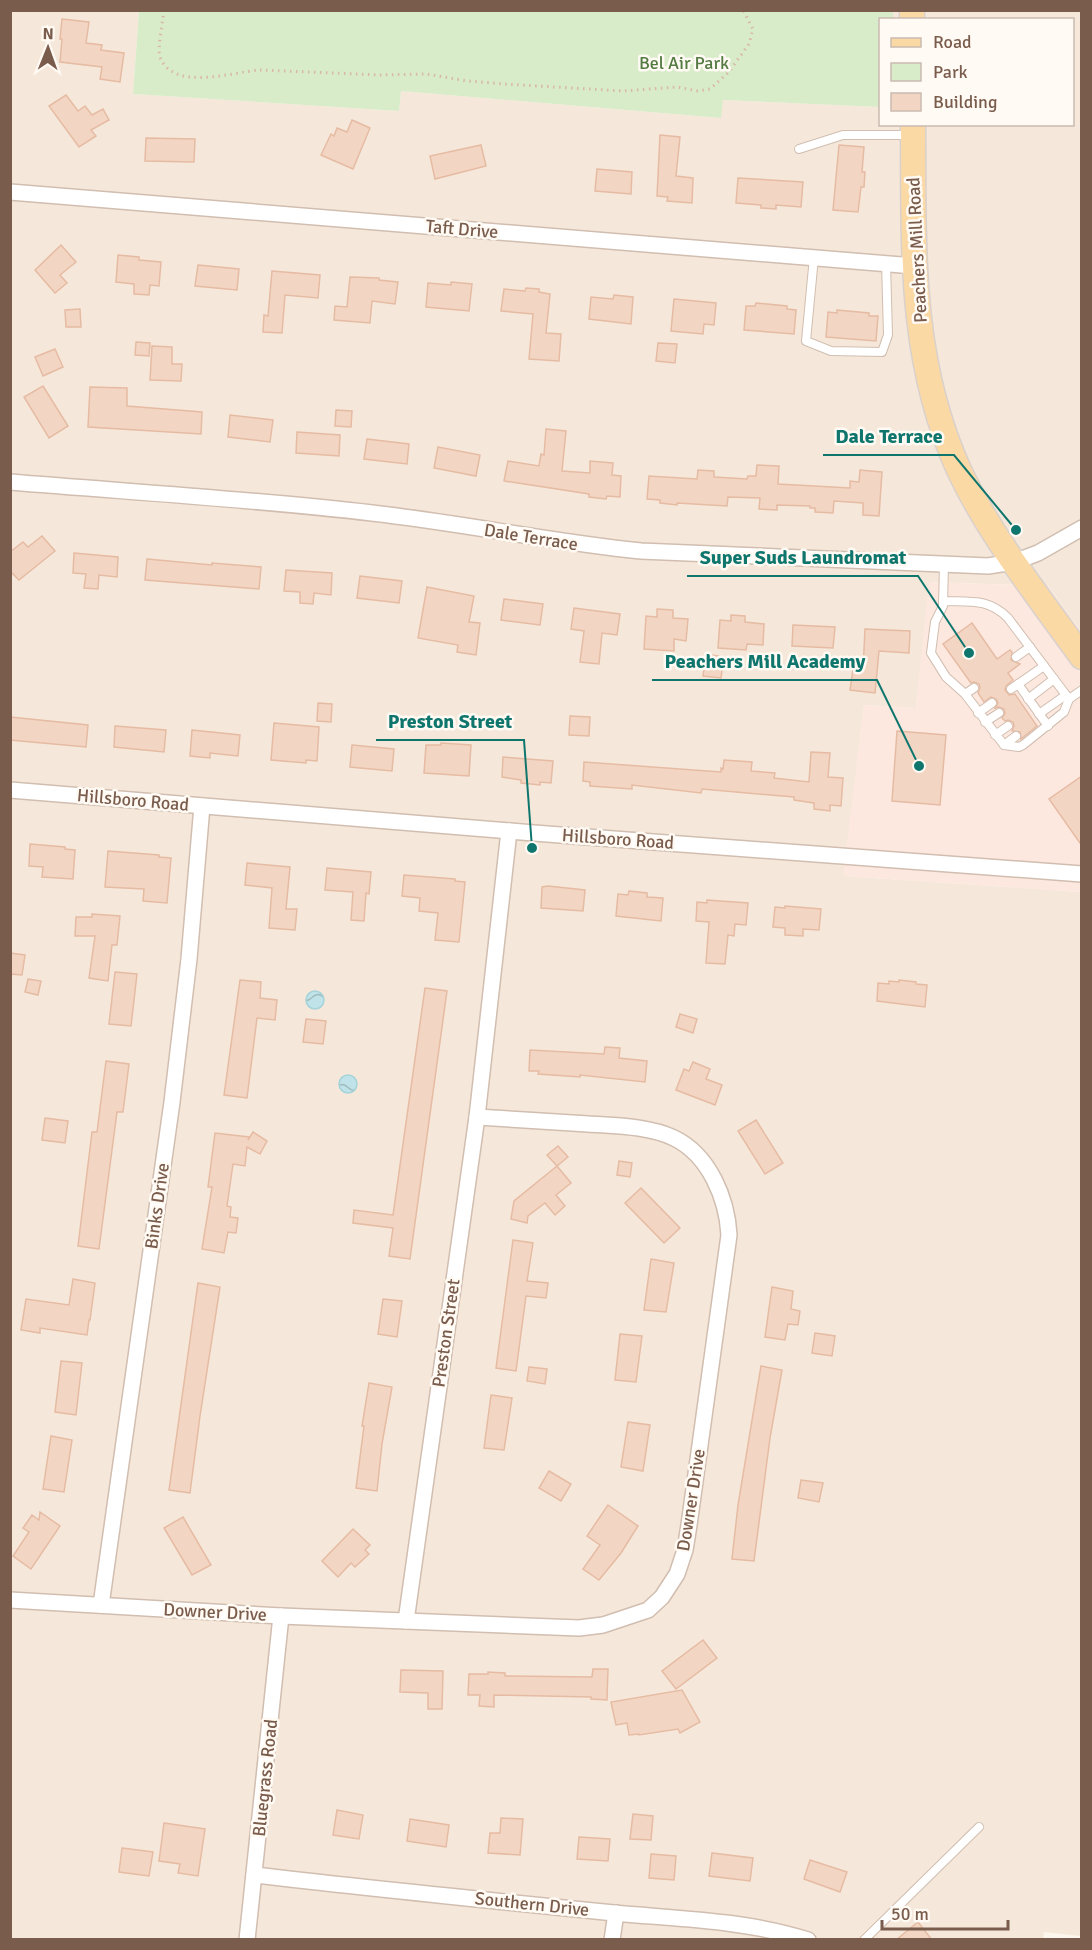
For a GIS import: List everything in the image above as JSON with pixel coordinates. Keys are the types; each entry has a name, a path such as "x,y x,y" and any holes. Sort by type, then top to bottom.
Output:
{"main road":[{"name":"Peachers Mill Road","path":"913,130 916,299 930,388 959,470 978,505 1014,562 1082,657"}],"street":[{"name":"Taft Drive","path":"10,192 914,266"},
{"name":"Dale Terrace","path":"10,482 372,513 439,521 588,546 641,551 988,566 1014,562 1038,553 1082,528"},
{"name":"Hillsboro Road","path":"10,789 509,831 1082,874"},
{"name":"Binks Drive","path":"101,1605 172,1101 189,959 202,806"},
{"name":"Preston Street","path":"406,1621 477,1117 509,831"},
{"name":"Downer Drive","path":"10,1600 282,1616 568,1628 603,1625 629,1617 648,1610 663,1597 677,1574 690,1525 729,1235 724,1200 704,1164 675,1138 629,1127 477,1117"},
{"name":"Bluegrass Road","path":"248,1940 282,1616"},
{"name":"Southern Drive","path":"254,1875 728,1923 792,1934 808,1940"},
{"path":"612,1940 616,1913"}],"lane":[{"path":"799,149 843,135 913,130"},
{"path":"814,257 806,341 831,351 882,352 888,335 886,263"},
{"path":"944,564 943,606 935,622 931,653 946,677 964,694 1004,745 1019,747 1048,726 1064,712 1068,697"},
{"path":"943,601 991,605 1008,618 1068,697"},
{"path":"1016,657 1030,647"},
{"path":"1044,666 1015,687 1031,709 1048,726"},
{"path":"1024,697 1054,679"},
{"path":"964,694 974,688"},
{"path":"1039,718 1082,690"},
{"path":"978,713 992,703"},
{"path":"985,722 999,713"},
{"path":"995,735 1008,726"},
{"path":"1004,745 1016,736"},
{"path":"864,1940 979,1827"}],"path":[{"path":"164,10 160,58 169,71 185,77 226,77 260,70 380,75 426,74 468,81 623,91 677,87 698,91 710,89 735,65 748,44 753,29 743,10"}],"shaded area":[{"path":"11,11 139,11 133,94 399,111 401,91 720,118 722,100 879,107 879,126 1074,126 1074,18 893,18 893,11 1081,11 1081,632 1048,586 930,582 916,708 864,705 844,876 1081,892 1081,1936 1044,1932 1043,1940 11,1940"},
{"path":"929,582 1048,586 1081,632 1081,892 843,876 864,705 916,708"}],"green space":[{"name":"Bel Air Park","path":"893,10 893,18 879,18 879,107 723,100 721,118 401,91 399,111 133,94 139,11"}],"water":[{"path":"315,991 321,994 324,1000 321,1006 315,1009 309,1006 306,1000 309,994"},
{"path":"344,1075 352,1075 357,1080 355,1091 344,1093 339,1088 339,1080"}],"building":[{"path":"62,19 89,22 86,43 102,45 101,50 124,53 120,82 100,79 102,67 60,62"},
{"path":"66,95 78,111 85,106 92,115 103,109 109,120 91,130 96,136 79,147 49,106"},
{"path":"352,120 370,128 353,169 321,155 331,134 334,136 337,128 347,132"},
{"path":"660,135 680,137 676,176 693,178 692,203 667,201 668,197 657,196"},
{"path":"146,138 195,139 194,162 145,161"},
{"path":"481,145 486,166 435,179 430,156"},
{"path":"839,145 864,147 862,172 865,172 864,187 861,187 858,212 833,210"},
{"path":"597,169 632,172 631,194 595,191"},
{"path":"738,178 803,182 801,207 776,205 776,209 736,203"},
{"path":"61,245 76,262 60,275 67,283 55,293 35,270"},
{"path":"118,255 161,262 159,286 150,285 149,295 134,294 134,284 116,282"},
{"path":"198,265 239,269 237,290 195,286"},
{"path":"272,271 320,275 318,298 285,295 282,333 263,332 264,315 268,316"},
{"path":"350,277 379,278 379,280 398,282 395,304 372,301 370,323 334,320 335,306 347,307"},
{"path":"451,282 472,284 469,311 426,307 428,283 451,285"},
{"path":"526,288 539,289 539,292 550,294 546,333 561,334 559,361 529,359 533,314 501,311 504,289 525,291"},
{"path":"614,295 633,297 631,324 589,319 591,297 613,299"},
{"path":"674,299 716,303 714,325 704,324 703,334 671,331"},
{"path":"756,303 787,306 787,309 796,310 794,334 744,330 746,306 755,306"},
{"path":"80,309 81,327 66,327 65,310"},
{"path":"837,310 878,316 876,341 826,337 828,312 837,313"},
{"path":"136,342 150,343 149,356 135,355"},
{"path":"658,343 677,344 675,363 656,361"},
{"path":"152,346 172,347 172,364 182,364 181,381 150,380"},
{"path":"55,349 63,367 43,376 35,357"},
{"path":"43,386 68,426 49,438 24,397"},
{"path":"90,387 127,388 127,406 202,412 201,434 88,427"},
{"path":"336,410 352,411 351,427 335,426"},
{"path":"230,415 273,420 270,442 228,437"},
{"path":"546,429 566,431 562,471 590,473 590,461 613,463 612,475 621,476 620,497 607,496 606,499 589,497 589,494 504,481 508,461 539,466 541,454 544,455"},
{"path":"297,432 340,435 339,456 296,453"},
{"path":"367,439 409,444 407,464 364,459"},
{"path":"438,447 480,455 476,476 434,468"},
{"path":"757,465 779,466 778,484 850,488 850,481 859,482 860,470 882,472 879,516 863,515 863,503 834,501 833,513 815,512 815,508 810,508 810,506 777,505 777,510 759,509 760,498 728,497 727,506 677,503 677,505 647,499 649,476 697,479 698,470 714,471 714,477 747,479 748,476 756,476"},
{"path":"42,536 55,551 19,580 10,571 10,552 23,542 28,547"},
{"path":"74,553 118,557 117,577 99,575 98,589 84,588 86,574 73,573"},
{"path":"147,559 261,567 259,589 145,580"},
{"path":"286,570 332,573 331,595 314,593 313,604 300,603 300,592 284,591"},
{"path":"360,576 402,581 399,603 357,598"},
{"path":"427,587 474,596 469,622 480,623 476,655 457,652 458,645 418,638"},
{"path":"504,599 543,604 540,625 501,620"},
{"path":"574,608 620,614 617,635 602,633 599,664 580,662 584,631 571,629"},
{"path":"657,609 673,610 673,618 688,619 686,641 674,639 674,651 644,649 646,616 657,617"},
{"path":"731,615 745,616 745,622 764,624 763,645 747,644 746,650 718,648 720,620 731,621"},
{"path":"972,623 997,659 1010,650 1011,660 1020,664 1008,673 1013,680 1005,690 1009,695 1015,694 1037,726 1021,739 1020,732 1012,731 1013,722 1002,718 1005,713 1004,709 995,708 998,703 996,699 991,697 984,702 978,693 979,684 971,683 943,644"},
{"path":"793,625 835,627 833,648 792,646"},
{"path":"865,629 910,631 909,653 879,651 875,693 850,690 853,669 863,670"},
{"path":"706,654 724,657 721,678 703,676"},
{"path":"318,703 332,704 331,722 317,721"},
{"path":"570,716 590,717 589,736 569,735"},
{"path":"10,717 88,725 86,747 10,740"},
{"path":"274,723 319,727 317,761 306,760 306,763 271,760"},
{"path":"115,726 166,730 164,752 114,747"},
{"path":"192,730 240,735 238,756 210,753 210,758 190,756"},
{"path":"897,731 946,735 940,805 892,801"},
{"path":"441,743 471,745 469,776 424,773 426,745 441,745"},
{"path":"352,745 394,749 392,771 350,767"},
{"path":"811,752 830,753 828,777 843,778 841,806 830,805 830,811 814,809 814,803 794,800 794,797 702,789 701,793 632,785 632,789 590,786 590,782 583,781 584,762 721,772 724,760 752,762 751,771 775,773 774,778 809,782"},
{"path":"503,757 553,761 551,783 540,782 540,785 521,783 521,780 502,777"},
{"path":"1082,776 1082,846 1049,799"},
{"path":"30,844 75,850 73,879 42,877 43,867 29,866"},
{"path":"108,851 171,858 167,903 143,901 144,889 105,887"},
{"path":"247,863 290,867 286,909 297,909 295,930 269,928 272,888 245,885"},
{"path":"327,868 371,872 369,894 366,893 364,921 351,920 353,892 325,890"},
{"path":"404,875 455,879 455,881 465,882 459,942 435,940 438,913 419,911 420,898 402,896"},
{"path":"542,887 585,890 583,911 541,908"},
{"path":"629,891 647,893 647,897 663,898 661,921 616,916 618,894 628,895"},
{"path":"707,900 748,903 746,925 735,924 734,936 728,935 725,964 706,963 709,922 696,921 697,902 707,903"},
{"path":"785,906 821,909 819,930 803,929 803,936 785,935 785,928 773,927 775,907 785,908"},
{"path":"92,914 120,916 117,945 112,945 108,981 89,978 95,936 75,936 76,917 92,917"},
{"path":"10,953 25,955 22,975 10,974"},
{"path":"115,972 137,974 131,1026 109,1024"},
{"path":"28,979 41,981 38,995 25,992"},
{"path":"240,980 261,982 260,998 277,1000 275,1020 257,1018 247,1098 224,1095"},
{"path":"899,980 927,985 925,1007 877,1001 878,983 889,984 889,981 899,982"},
{"path":"425,988 447,991 410,1259 389,1256 393,1228 353,1223 354,1210 393,1215"},
{"path":"680,1014 697,1019 693,1033 676,1027"},
{"path":"306,1019 326,1021 323,1044 303,1042"},
{"path":"605,1047 620,1048 619,1058 647,1061 645,1082 580,1075 580,1077 538,1074 539,1071 529,1071 530,1050 604,1054"},
{"path":"106,1061 129,1064 123,1112 117,1112 99,1249 78,1246 92,1132 97,1132"},
{"path":"693,1062 710,1069 706,1079 722,1085 715,1105 676,1090 684,1069 689,1071"},
{"path":"45,1118 68,1121 65,1143 42,1140"},
{"path":"756,1120 783,1163 765,1174 738,1131"},
{"path":"253,1132 267,1141 260,1154 247,1147 245,1166 233,1164 227,1206 231,1207 230,1217 238,1218 236,1233 228,1232 224,1253 202,1249 212,1187 208,1187 215,1133 249,1137 248,1140"},
{"path":"558,1146 568,1157 557,1166 547,1155"},
{"path":"619,1161 632,1163 630,1177 617,1175"},
{"path":"557,1166 571,1183 556,1195 565,1206 555,1215 545,1203 528,1216 527,1223 511,1219 514,1201"},
{"path":"641,1188 680,1228 664,1243 625,1203"},
{"path":"513,1240 533,1243 527,1281 548,1283 546,1298 526,1296 516,1371 496,1368"},
{"path":"651,1259 674,1263 666,1312 644,1310"},
{"path":"73,1279 95,1283 87,1335 40,1328 40,1333 21,1330 26,1299 69,1305"},
{"path":"198,1283 220,1287 190,1493 169,1490"},
{"path":"772,1287 793,1291 791,1309 800,1311 798,1325 788,1324 785,1340 765,1337"},
{"path":"383,1299 402,1301 397,1337 378,1334"},
{"path":"815,1333 835,1336 832,1356 812,1353"},
{"path":"620,1334 642,1336 636,1382 615,1380"},
{"path":"61,1361 82,1363 76,1415 55,1412"},
{"path":"761,1366 782,1370 770,1438 754,1561 732,1559 738,1505"},
{"path":"529,1367 547,1369 545,1384 527,1381"},
{"path":"369,1383 392,1387 377,1491 356,1488"},
{"path":"491,1395 512,1398 504,1450 484,1448"},
{"path":"628,1422 650,1425 643,1471 621,1467"},
{"path":"51,1436 72,1440 64,1492 43,1489"},
{"path":"549,1471 571,1484 561,1501 539,1488"},
{"path":"801,1480 823,1483 819,1502 798,1498"},
{"path":"608,1505 638,1526 621,1553 599,1580 583,1569 600,1545 587,1536"},
{"path":"40,1512 60,1526 31,1569 13,1556 29,1532 23,1528 32,1515 39,1520"},
{"path":"183,1517 211,1565 192,1575 164,1528"},
{"path":"353,1529 370,1545 365,1550 369,1554 355,1567 351,1563 338,1577 322,1561"},
{"path":"703,1640 717,1658 676,1689 662,1671"},
{"path":"593,1669 608,1669 607,1700 591,1699 591,1697 494,1695 494,1707 479,1706 480,1695 468,1695 469,1674 488,1674 488,1672 505,1673 505,1676 592,1677"},
{"path":"401,1670 443,1671 442,1709 428,1709 428,1693 400,1692"},
{"path":"682,1690 700,1722 680,1733 678,1729 629,1735 627,1723 616,1725 611,1702"},
{"path":"337,1810 363,1815 359,1839 333,1835"},
{"path":"633,1814 653,1816 651,1840 630,1839"},
{"path":"501,1818 523,1819 520,1855 488,1853 490,1833 500,1833"},
{"path":"410,1819 449,1825 446,1847 407,1841"},
{"path":"164,1823 205,1829 198,1876 178,1873 180,1864 159,1861"},
{"path":"579,1837 610,1839 608,1861 577,1859"},
{"path":"122,1848 153,1852 149,1876 119,1872"},
{"path":"712,1853 753,1858 750,1881 709,1876"},
{"path":"651,1854 676,1856 674,1880 649,1878"},
{"path":"810,1860 847,1872 840,1892 804,1879"},
{"path":"918,1922 932,1940 896,1940"}],"place":[{"name":"Dale Terrace","path":"1016,530"},
{"name":"Super Suds Laundromat","path":"969,653"},
{"name":"Peachers Mill Academy","path":"919,766"},
{"name":"Preston Street","path":"532,848"}]}
